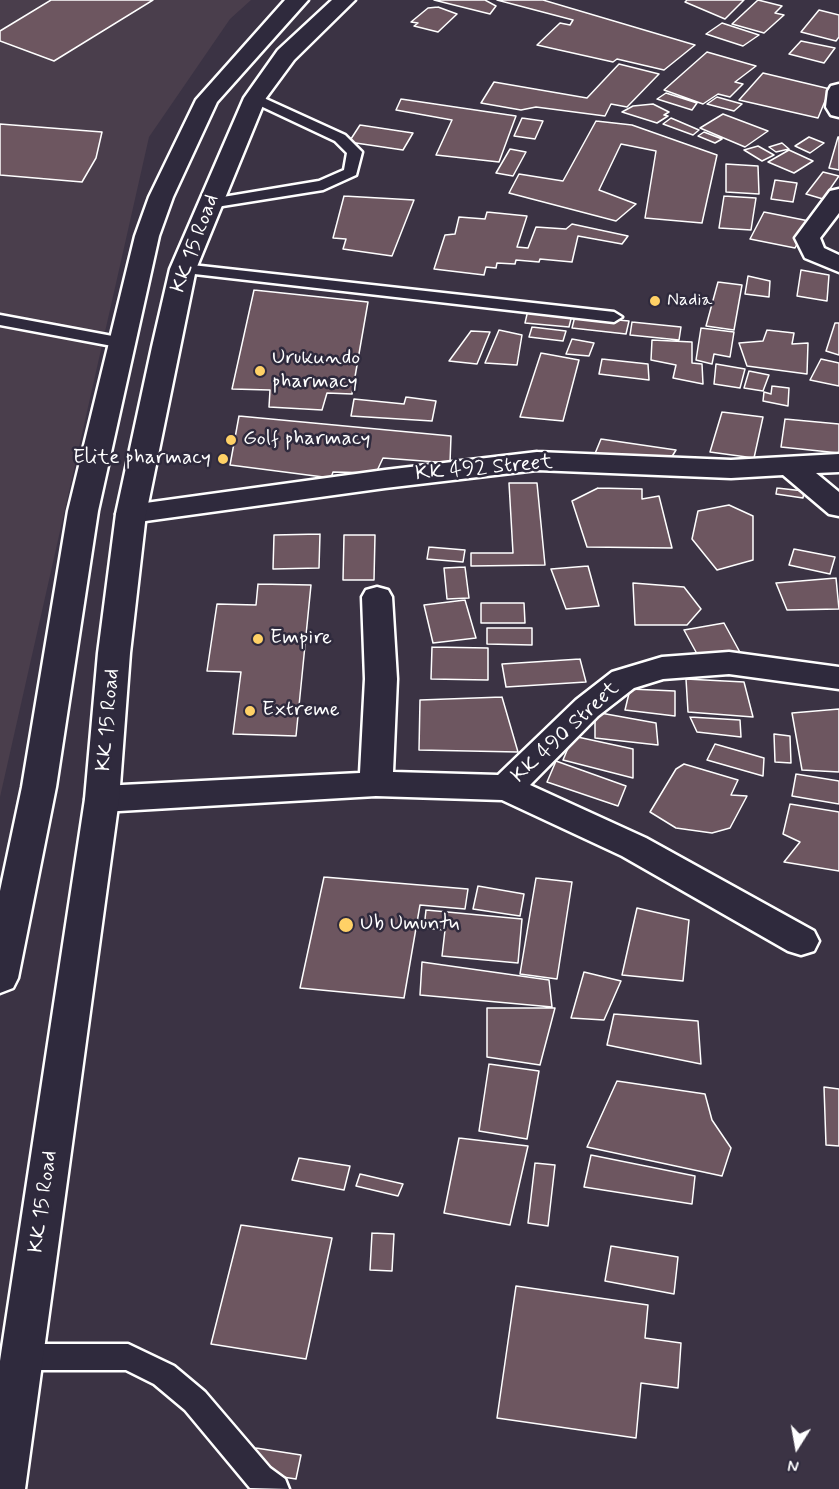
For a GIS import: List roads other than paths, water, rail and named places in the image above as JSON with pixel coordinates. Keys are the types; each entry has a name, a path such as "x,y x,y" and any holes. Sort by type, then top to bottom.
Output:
{"main road":[{"name":"KK 15 Road","path":"0,978 2,950 39,787 83,511 147,236 161,197 207,100 297,0"},
{"name":"KK 15 Road","path":"3,1489 102,799 114,653 131,514 162,358 183,269 255,98 286,55 344,0"},
{"path":"839,91 837,107 839,110"},
{"path":"839,196 807,238 814,253 839,264"},
{"name":"KK 492 Street","path":"131,514 385,479 537,461 731,469 839,463"},
{"path":"790,466 839,507"},
{"path":"376,784 381,679 377,597"},
{"name":"KK 490 Street","path":"506,788 587,708 622,680 662,668 729,663 839,678"},
{"name":"KK 490 Street","path":"102,799 376,784 506,788 634,847 801,941"}],"lane":[{"path":"210,203 323,185 351,172 355,152 340,138 255,98"},
{"path":"183,269 614,317"},
{"path":"0,320 123,343"},
{"path":"21,1357 128,1357 164,1375 195,1401 260,1478 275,1489"}],"place":[{"name":"Nadia","path":"655,301"},
{"name":"Urukundo pharmacy","path":"260,371"},
{"name":"Golf pharmacy","path":"231,440"},
{"name":"Elite pharmacy","path":"223,459"},
{"name":"Empire","path":"258,639"},
{"name":"Extreme","path":"250,711"},
{"name":"Ub Umuntu","path":"346,925"}]}
